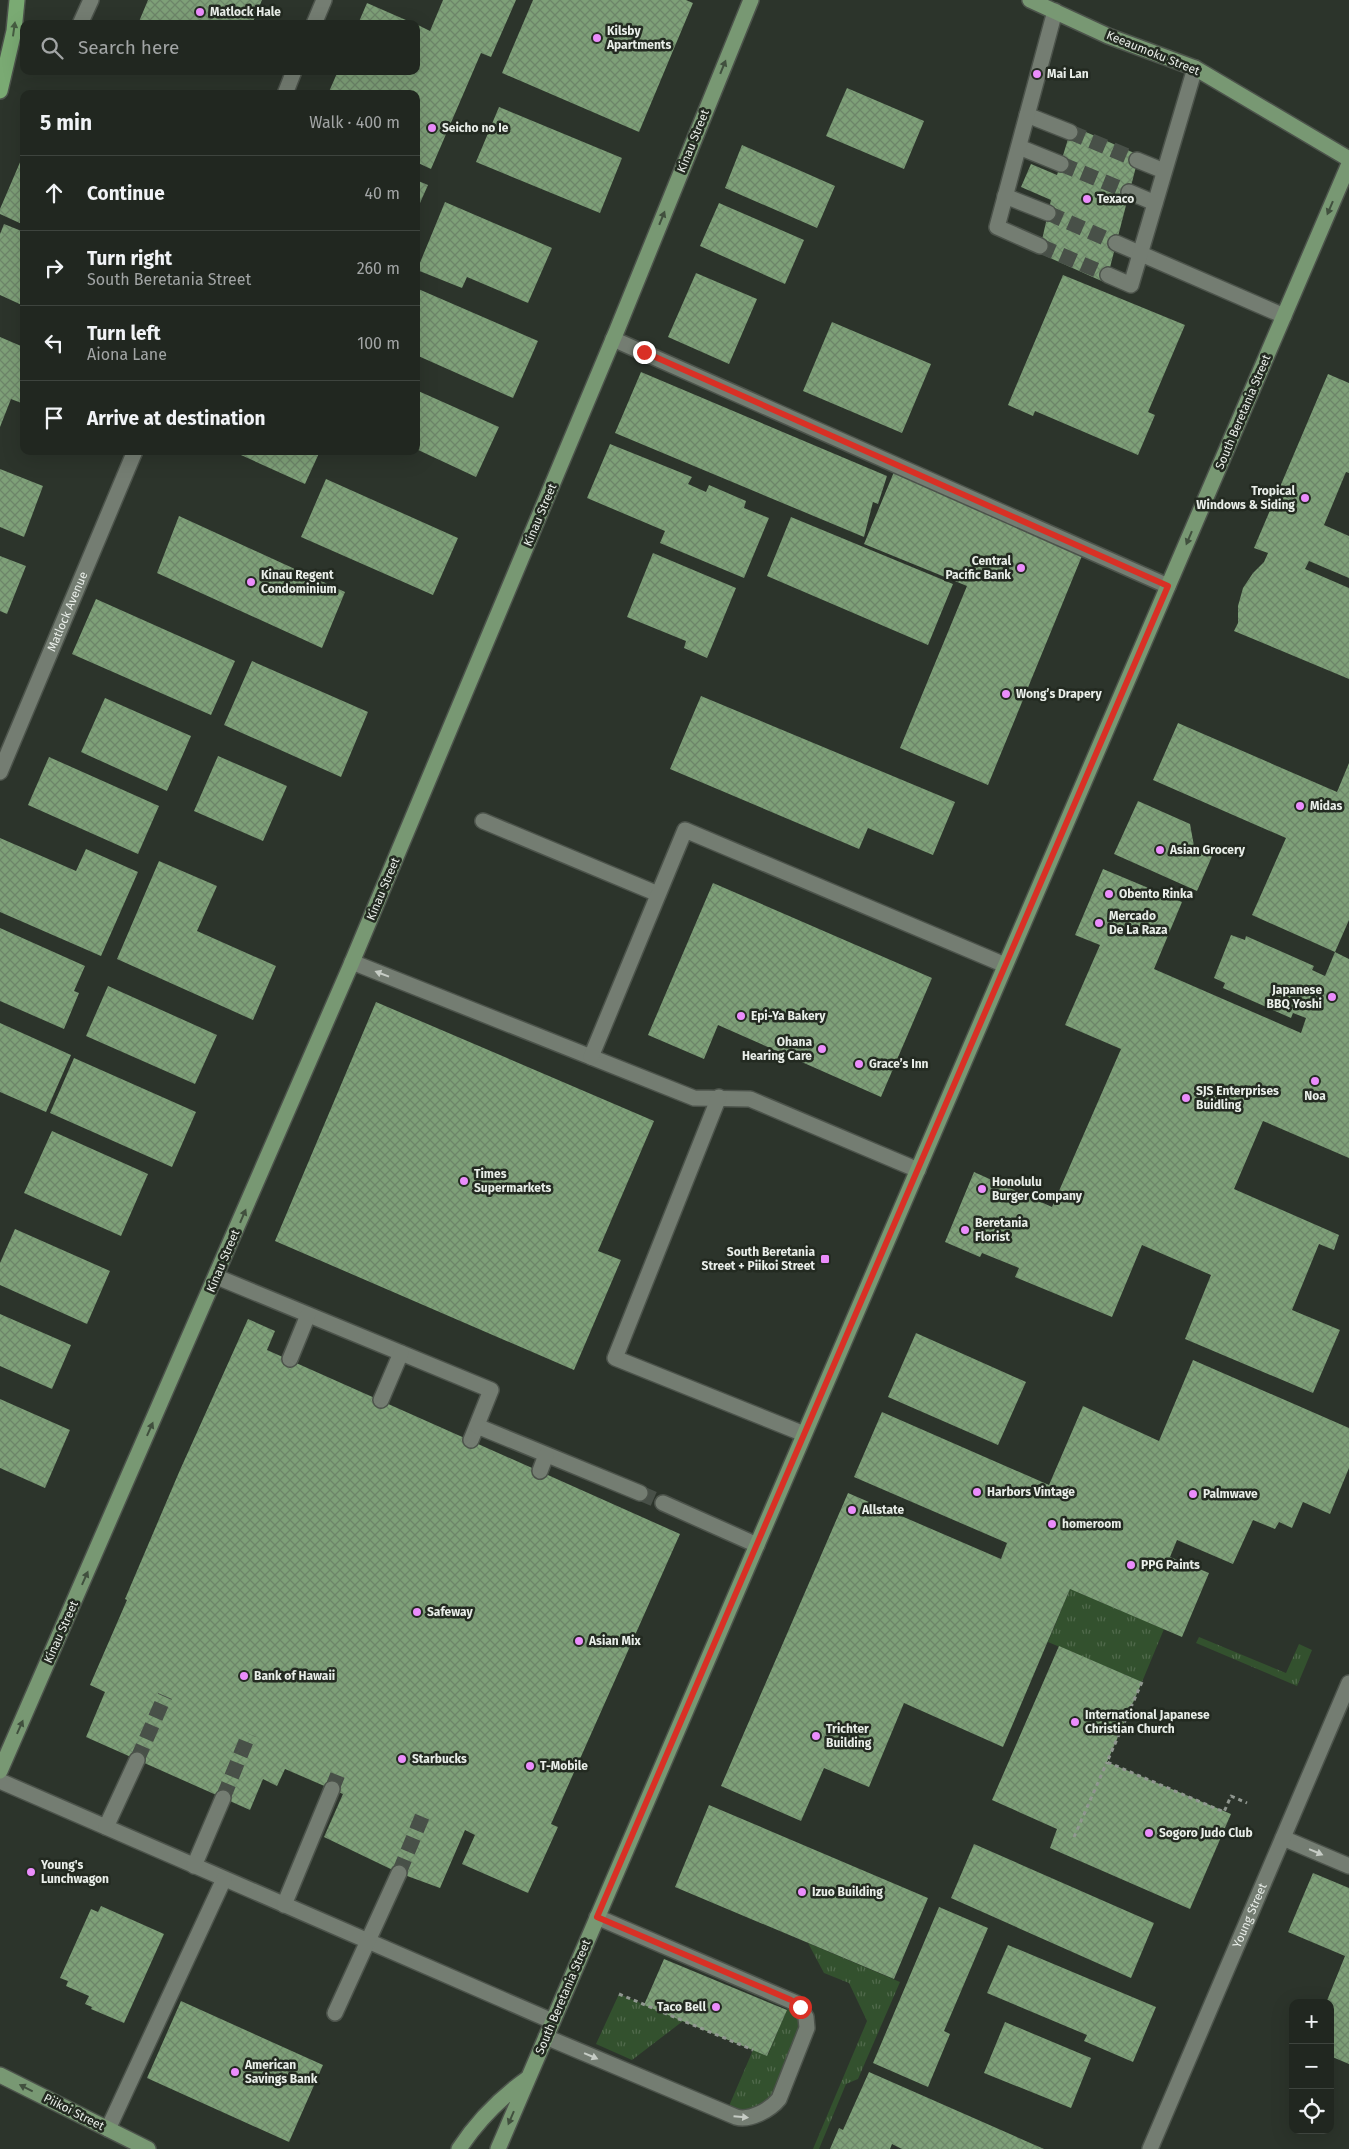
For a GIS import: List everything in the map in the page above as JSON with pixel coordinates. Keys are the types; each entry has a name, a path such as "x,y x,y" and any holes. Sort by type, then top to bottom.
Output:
{"highway":[{"path":"0,91 14,31 16,0"}],"main road":[{"name":"Kinau Street","path":"0,1771 352,962 613,339 751,0"},
{"name":"Keeaumoku Street","path":"1030,0 1108,36 1195,68 1349,159"},
{"name":"South Beretania Street","path":"498,2149 1349,164"},
{"name":"Piikoi Street","path":"0,2075 148,2149"},
{"path":"459,2149 494,2104 528,2078"}],"street":[{"path":"82,20 91,0"},
{"path":"316,20 324,0"},
{"path":"1040,246 996,227 1055,12"},
{"path":"1108,275 1131,285 1195,68"},
{"path":"287,90 292,75"},
{"path":"1027,115 1070,132"},
{"path":"1019,147 1060,164"},
{"path":"1137,160 1164,171"},
{"path":"1129,192 1154,203"},
{"path":"1005,196 1048,213"},
{"path":"1116,243 1284,316"},
{"path":"613,339 1168,586"},
{"name":"Matlock Avenue","path":"0,772 133,455"},
{"path":"483,821 658,894"},
{"path":"591,1057 685,830 1005,965"},
{"path":"352,962 694,1098 750,1099 918,1170"},
{"path":"719,1097 615,1358 804,1434"},
{"path":"216,1277 491,1390 472,1440"},
{"path":"290,1359 308,1315"},
{"path":"381,1400 401,1353"},
{"path":"477,1426 640,1493"},
{"path":"540,1471 546,1455"},
{"path":"663,1503 757,1545"},
{"name":"Young Street","path":"1150,2149 1349,1683"},
{"path":"106,1828 137,1760"},
{"path":"0,1781 552,2021"},
{"path":"284,1905 332,1789"},
{"path":"194,1866 223,1798"},
{"path":"1283,1838 1349,1866"},
{"path":"335,2012 399,1873"},
{"path":"108,2129 224,1879"},
{"path":"546,2037 736,2117 748,2118 771,2106 779,2099 807,2028 806,2017 800,2007 791,2000 597,1917"}],"path":[{"path":"1074,1837 1142,1682"},
{"path":"1107,1762 1224,1812 1231,1796 1247,1803"},
{"path":"619,1994 753,2050"}],"green space":[{"path":"1070,1589 1164,1629 1142,1682 1048,1642"},
{"path":"1199,1637 1286,1673 1299,1644 1312,1650 1297,1686 1196,1643"},
{"path":"808,1943 900,1982 858,2079 846,2084 819,2149 813,2149 867,2021 849,1983 824,1973"},
{"path":"619,1994 683,2021 632,2060 596,2044"},
{"path":"791,2000 804,2011 779,2099 748,2118 726,2113 753,2050 768,2055"}],"building":[{"name":"Matlock Hale","path":"148,0 262,0 254,20 140,20"},
{"name":"Seicho no Ie","path":"443,0 516,0 491,57 481,53 431,169 420,164 420,90 330,90 336,75 420,75 420,26 430,31"},
{"name":"Kilsby Apartments","path":"533,0 686,0 693,3 639,132 502,73"},
{"path":"367,3 406,20 360,20"},
{"path":"847,88 924,121 904,169 826,136"},
{"path":"499,107 622,158 600,213 476,162"},
{"path":"1072,126 1139,155 1106,283 1039,253 1051,200 1021,187 1031,164 1057,175"},
{"path":"742,145 835,186 817,228 725,188"},
{"path":"20,162 20,223 0,214 0,209"},
{"path":"420,182 428,185 420,203"},
{"path":"445,202 552,248 528,303 467,277 462,288 420,271 420,263"},
{"path":"719,203 804,240 785,284 700,246"},
{"path":"4,224 20,230 20,304 0,295 0,234"},
{"path":"696,273 757,299 729,364 668,337"},
{"path":"1063,275 1185,325 1148,412 1155,415 1138,455 1035,411 1033,416 1008,405"},
{"path":"420,290 538,341 513,398 420,357"},
{"path":"832,322 931,364 902,433 803,391"},
{"path":"0,337 20,346 20,402 11,399 0,427"},
{"path":"641,372 887,476 878,504 873,502 864,537 615,433"},
{"path":"1328,374 1349,383 1349,473 1346,472 1324,525 1349,536 1349,578 1309,561 1305,569 1349,588 1349,679 1234,631 1238,623 1238,606 1243,588 1253,573 1264,562 1268,553 1254,548"},
{"path":"420,392 499,427 476,477 420,451"},
{"path":"610,444 692,477 688,484 706,492 709,485 746,501 744,508 769,518 744,578 660,543 665,531 587,498"},
{"path":"241,455 318,455 305,484"},
{"path":"0,469 43,486 24,537 0,527"},
{"path":"894,472 1084,551 988,785 900,748 967,586 864,544"},
{"path":"326,479 458,538 433,595 301,537"},
{"name":"Kinau Regent Condominium","path":"179,516 345,592 322,648 157,573"},
{"path":"791,517 953,584 928,645 767,576"},
{"path":"653,553 736,588 707,658 684,648 686,641 627,617"},
{"path":"0,556 26,566 7,614 0,611"},
{"path":"96,599 235,661 211,715 72,654"},
{"path":"252,661 368,712 341,777 224,725"},
{"path":"701,696 955,802 933,855 868,828 859,849 670,769"},
{"path":"105,698 191,736 167,791 81,752"},
{"path":"1178,723 1337,792 1349,763 1349,920 1335,952 1252,915 1286,838 1153,780"},
{"path":"218,756 287,786 263,841 194,811"},
{"path":"49,757 159,806 138,854 28,805"},
{"name":"Asian Grocery","path":"1138,801 1190,824 1194,846 1213,854 1197,891 1114,854"},
{"path":"0,838 76,871 86,849 138,872 101,956 0,912"},
{"path":"159,861 217,886 197,931 276,966 253,1020 117,959"},
{"path":"1103,869 1182,902 1154,969 1301,1033 1306,1018 1293,1013 1291,1018 1223,988 1225,983 1214,978 1231,935 1245,940 1246,936 1314,966 1312,970 1325,976 1335,952 1349,959 1349,1158 1263,1121 1234,1189 1339,1235 1334,1250 1319,1244 1292,1310 1340,1330 1313,1393 1185,1339 1211,1275 1142,1245 1112,1317 1015,1277 1019,1268 982,1253 980,1257 945,1242 974,1172 1052,1207 1121,1049 1065,1025 1100,945 1075,935"},
{"path":"713,883 932,978 881,1097 718,1025 704,1059 648,1035"},
{"path":"0,928 85,966 74,991 79,993 64,1029 0,1001"},
{"path":"108,986 217,1035 195,1084 86,1036"},
{"name":"Times Supermarkets","path":"376,1002 654,1121 598,1251 621,1260 574,1370 275,1241"},
{"path":"0,1023 71,1055 46,1112 0,1092"},
{"path":"74,1058 196,1112 172,1167 50,1113"},
{"path":"52,1131 148,1174 121,1236 24,1193"},
{"path":"15,1229 110,1271 87,1324 0,1285 0,1263"},
{"path":"0,1314 71,1345 52,1389 0,1366"},
{"path":"248,1319 275,1331 267,1350 680,1534 551,1824 558,1827 528,1893 462,1864 475,1835 465,1830 440,1888 399,1873 324,1837 343,1794 285,1769 277,1786 263,1779 250,1810 86,1737 105,1692 90,1685 180,1470"},
{"path":"916,1333 1026,1382 998,1445 888,1397"},
{"path":"1193,1360 1349,1428 1349,1468 1330,1514 1303,1502 1292,1528 1279,1522 1275,1529 1253,1520 1233,1564 1177,1540 1170,1557 1209,1573 1182,1637 1070,1589 1003,1747 904,1703 869,1787 824,1768 801,1821 721,1786 848,1493 1001,1559 1007,1543 854,1477 882,1412 1049,1485 1083,1406 1159,1441"},
{"path":"0,1399 70,1430 45,1488 0,1468"},
{"path":"1059,1646 1142,1682 1107,1762 1231,1814 1190,1909 1050,1848 1057,1829 992,1800"},
{"name":"Izuo Building","path":"709,1805 928,1898 894,1979 675,1887"},
{"path":"974,1844 1154,1923 1131,1978 951,1898"},
{"path":"1313,1873 1349,1888 1349,2064 1334,2058 1334,1999 1328,1999 1345,1956 1288,1932"},
{"path":"101,1906 164,1934 124,2023 91,2009 92,2007 85,2004 89,1996 66,1986 68,1981 60,1978 91,1909 98,1912"},
{"path":"939,1907 988,1928 944,2031 950,2034 928,2087 873,2063"},
{"path":"1008,1945 1156,2007 1133,2062 1084,2041 1087,2035 987,1993"},
{"name":"Taco Bell","path":"664,1959 787,2010 767,2056 644,2005"},
{"name":"American Savings Bank","path":"181,2001 323,2065 289,2142 147,2078"},
{"path":"1005,2022 1091,2058 1071,2108 984,2073"},
{"path":"869,2072 1044,2149 902,2149 892,2144 890,2149 830,2149 839,2128 843,2130"}],"tunnel":[{"path":"1070,132 1137,160"},
{"path":"1061,164 1129,192"},
{"path":"1048,213 1116,243"},
{"path":"1040,246 1108,275"},
{"path":"640,1493 663,1503"},
{"path":"137,1760 165,1696"},
{"path":"223,1798 249,1734"},
{"path":"332,1789 338,1774"},
{"path":"399,1873 424,1812"}],"place":[{"name":"Matlock Hale","path":"200,12"},
{"name":"Kilsby Apartments","path":"597,38"},
{"name":"Mai Lan","path":"1037,74"},
{"name":"Seicho no Ie","path":"432,128"},
{"name":"Texaco","path":"1087,199"},
{"name":"Tropical Windows & Siding","path":"1305,498"},
{"name":"Central Pacific Bank","path":"1021,568"},
{"name":"Kinau Regent Condominium","path":"251,582"},
{"name":"Wong’s Drapery","path":"1006,694"},
{"name":"Midas","path":"1300,806"},
{"name":"Asian Grocery","path":"1160,850"},
{"name":"Obento Rinka","path":"1109,894"},
{"name":"Mercado De La Raza","path":"1099,923"},
{"name":"Japanese BBQ Yoshi","path":"1332,997"},
{"name":"Epi-Ya Bakery","path":"741,1016"},
{"name":"Ohana Hearing Care","path":"822,1049"},
{"name":"Grace’s Inn","path":"859,1064"},
{"name":"Noa","path":"1315,1081"},
{"name":"SJS Enterprises Buidling","path":"1186,1098"},
{"name":"Times Supermarkets","path":"464,1181"},
{"name":"Honolulu Burger Company","path":"982,1189"},
{"name":"Beretania Florist","path":"965,1230"},
{"name":"South Beretania Street + Piikoi Street","path":"825,1259"},
{"name":"Harbors Vintage","path":"977,1492"},
{"name":"Palmwave","path":"1193,1494"},
{"name":"Allstate","path":"852,1510"},
{"name":"homeroom","path":"1052,1524"},
{"name":"PPG Paints","path":"1131,1565"},
{"name":"Safeway","path":"417,1612"},
{"name":"Asian Mix","path":"579,1641"},
{"name":"Bank of Hawaii","path":"244,1676"},
{"name":"International Japanese Christian Church","path":"1075,1722"},
{"name":"Trichter Building","path":"816,1736"},
{"name":"Starbucks","path":"402,1759"},
{"name":"T-Mobile","path":"530,1766"},
{"name":"Sogoro Judo Club","path":"1149,1833"},
{"name":"Young's Lunchwagon","path":"31,1872"},
{"name":"Izuo Building","path":"802,1892"},
{"name":"Taco Bell","path":"716,2007"},
{"name":"American Savings Bank","path":"235,2072"}],"route":[{"path":"644,352 1168,586 597,1917 791,2000 800,2007"}]}
